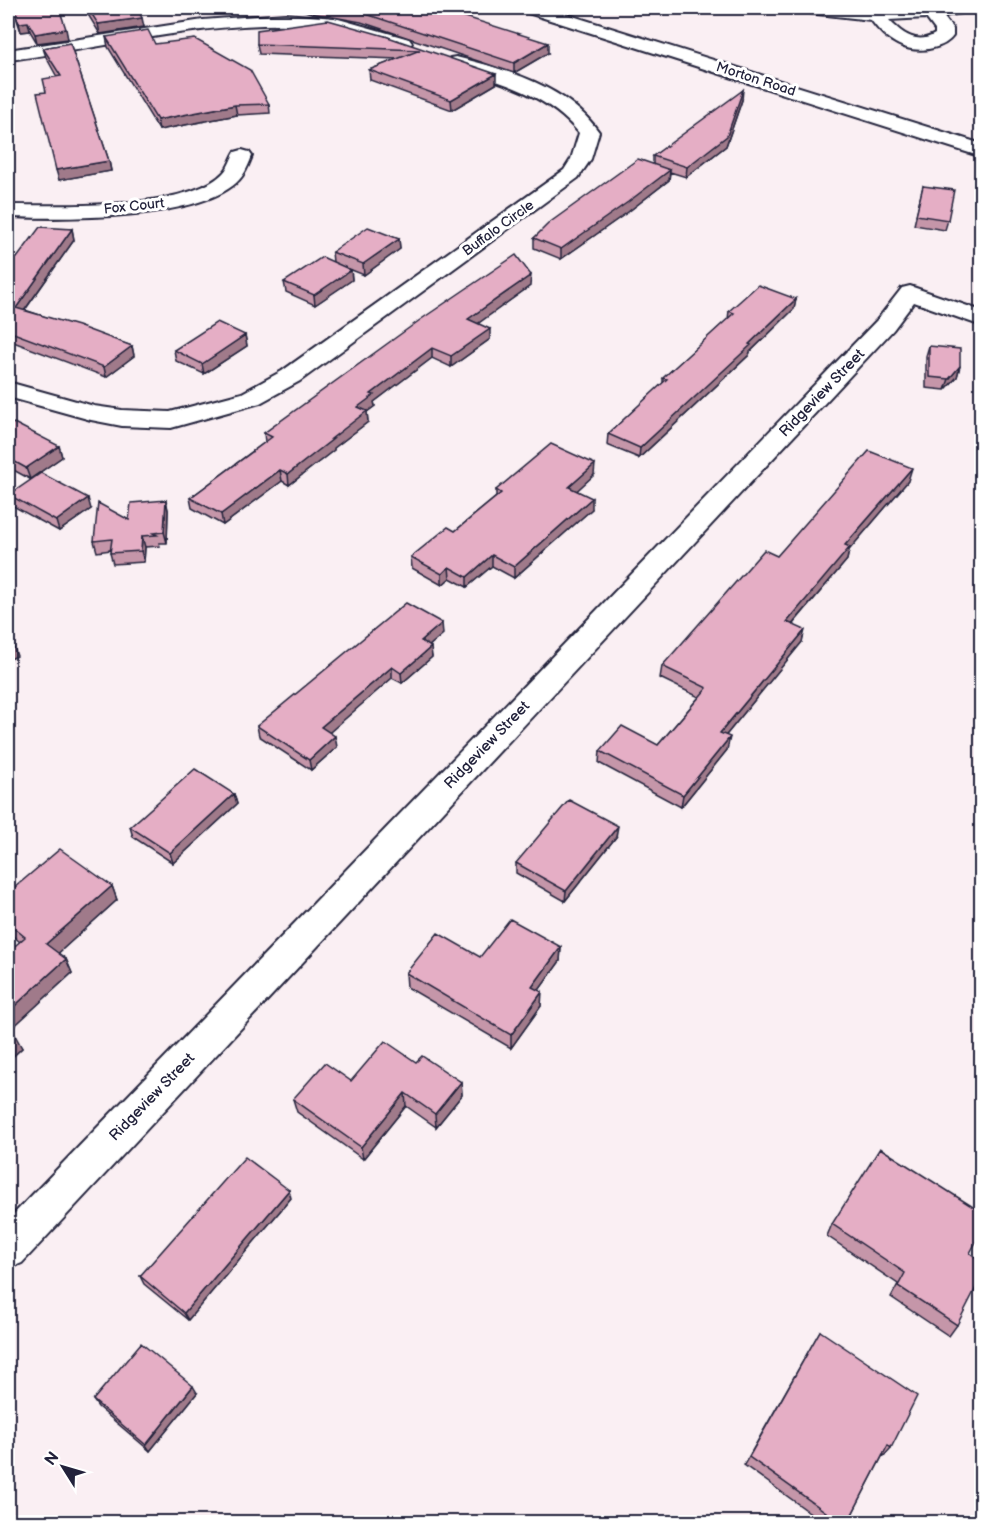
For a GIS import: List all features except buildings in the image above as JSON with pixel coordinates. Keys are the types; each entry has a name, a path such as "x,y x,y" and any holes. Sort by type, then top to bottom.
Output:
{"street":[{"name":"Morton Road","path":"531,8 981,151"},
{"path":"809,8 877,15 930,13 963,8"},
{"path":"877,15 892,36 906,42 922,44 936,42 944,36 944,28 930,13"},
{"name":"Buffalo Circle","path":"8,55 200,16 253,20 309,20 360,29 536,89 570,110 589,132 581,159 571,174 291,376 251,398 171,420 91,413 8,389"},
{"name":"Fox Court","path":"8,212 117,209 169,202 210,190 231,177 242,156"},
{"name":"Ridgeview Street","path":"8,1249 885,325 910,293 981,319"}]}
